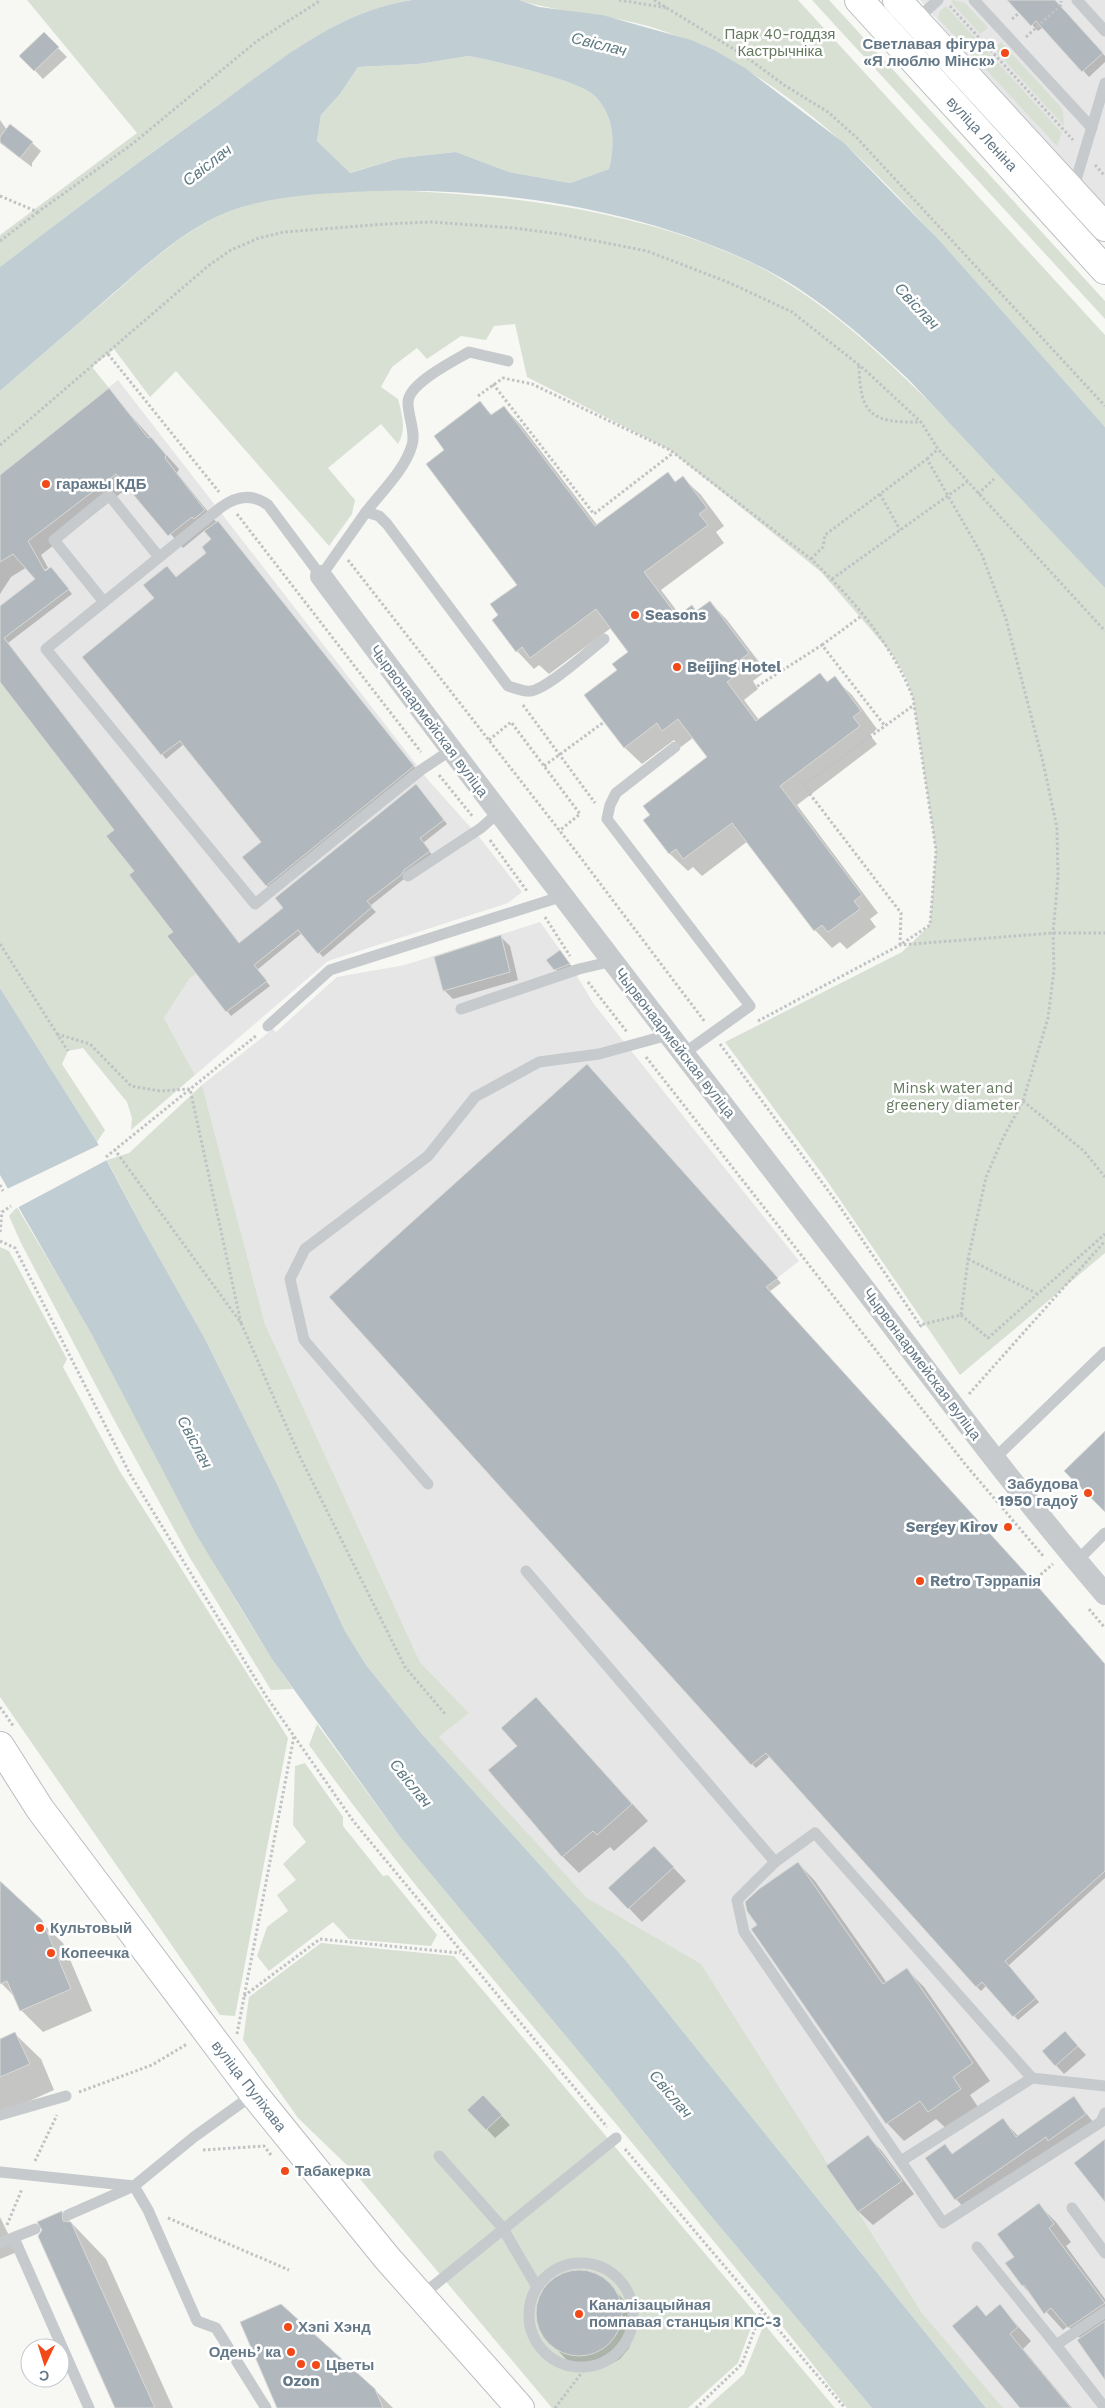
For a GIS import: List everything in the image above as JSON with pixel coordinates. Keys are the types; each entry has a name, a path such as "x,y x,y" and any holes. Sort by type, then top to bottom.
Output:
{"street":[{"name":"вуліца Леніна","path":"859,0 905,29 1062,201 1105,270"},
{"name":"вуліца Леніна","path":"897,0 905,29"},
{"name":"вуліца Леніна","path":"1062,201 1105,227"},
{"name":"Чырвонаармейская вуліца","path":"321,576 498,812 994,1459 1105,1594"},
{"name":"вуліца Пуліхава","path":"0,1746 40,1808 254,2094 387,2258 422,2295 520,2408"}],"lane":[{"path":"974,0 1092,128"},
{"path":"1077,0 1105,31"},
{"path":"905,29 943,2"},
{"path":"1062,201 1092,128 1105,83"},
{"path":"321,576 403,464 413,444 408,401 415,390 433,373 469,352 508,361"},
{"path":"104,602 54,540 61,534 109,495 159,557"},
{"name":"Чырвонаармейская вуліца","path":"228,502 246,496 260,499 268,505 321,576"},
{"path":"228,502 46,649 254,904 430,764 451,750"},
{"path":"366,512 379,516 387,524 508,686 532,691 546,684 604,639"},
{"path":"676,747 616,793 610,805 607,819 750,1006 684,1054"},
{"path":"408,876 481,828 498,812"},
{"path":"268,1026 330,970 563,896"},
{"path":"461,1010 579,969 613,962"},
{"path":"428,1484 304,1340 290,1278 305,1249 428,1156 475,1097 539,1062 599,1054 668,1035"},
{"path":"994,1459 1105,1352"},
{"path":"1077,1561 1105,1533"},
{"path":"526,1571 775,1862"},
{"path":"1032,2078 815,1833 775,1862 737,1900 744,1932 944,2224 1101,2122 1105,2113"},
{"path":"901,2162 1032,2078 1105,2086"},
{"path":"68,2215 134,2186 194,2137 254,2094"},
{"path":"0,2115 66,2096"},
{"path":"422,2295 502,2227 616,2138"},
{"path":"438,2156 502,2227 537,2287"},
{"path":"0,2172 134,2186"},
{"path":"134,2186 148,2210 197,2321 216,2328 266,2408"},
{"path":"1072,2208 1105,2253"},
{"path":"0,2243 35,2229"},
{"path":"14,2238 89,2408"},
{"path":"977,2247 1105,2408"},
{"path":"581,2263 599,2266 614,2274 626,2288 632,2304 633,2321 628,2338 618,2352 604,2362 586,2367 570,2366 554,2360 541,2349 533,2335 529,2319 530,2302 537,2287 549,2274 564,2265 581,2263"},
{"path":"1056,2345 1105,2312"}],"path":[{"path":"0,242 130,145 257,41 321,0"},
{"path":"619,0 671,9"},
{"path":"654,0 671,9 828,112 857,138 1105,406"},
{"path":"1022,36 1026,37 1061,5 1061,0"},
{"path":"943,2 1063,129"},
{"path":"0,196 38,212"},
{"path":"0,444 108,354 208,266 231,250 259,238 284,232 328,227 432,222 560,234 647,251 708,274 792,312 859,365 922,422 938,449 1105,631"},
{"path":"108,354 228,502 481,828 538,905 579,969 637,1044 965,1464 1057,1572"},
{"path":"859,365 859,386 863,404 882,419 900,422 922,422"},
{"path":"478,396 503,378 532,384 673,453 811,559 832,579 892,654 905,676 914,705 936,850 930,925 900,945 752,1024"},
{"path":"493,384 594,514 673,453"},
{"path":"811,559 822,547 826,535 938,449"},
{"path":"927,459 982,555 1006,619 1043,762 1057,828 1058,878 1053,933 1054,970 1048,1018 1022,1101 986,1176 968,1259 961,1315"},
{"path":"978,494 994,480"},
{"path":"832,579 967,482"},
{"path":"880,494 900,530"},
{"path":"340,550 714,1033"},
{"path":"753,689 822,645 860,617"},
{"path":"822,645 885,726"},
{"path":"508,686 607,819"},
{"path":"900,945 901,912 803,785 914,705"},
{"path":"489,740 511,722 580,814 558,831"},
{"path":"544,766 604,722"},
{"path":"900,945 1053,933 1105,933"},
{"path":"0,944 68,1051"},
{"path":"106,1157 268,1026"},
{"path":"57,1034 90,1044 131,1086 160,1091 190,1089"},
{"path":"726,1037 718,1041 838,1204 926,1332"},
{"path":"190,1089 241,1323 300,1457 405,1668 446,1715"},
{"path":"1022,1101 1084,1151 1105,1178"},
{"path":"115,1150 241,1323"},
{"path":"0,1186 3,1191"},
{"path":"0,1232 2,1212 11,1206"},
{"path":"961,1315 988,1338 1105,1234"},
{"path":"0,1241 14,1248 130,1474 236,1648 354,1822 761,2312 845,2408"},
{"path":"958,1412 970,1391 1105,1241"},
{"path":"968,1259 1036,1294"},
{"path":"920,1325 961,1315"},
{"path":"965,1384 976,1398"},
{"path":"1087,1607 1105,1628"},
{"path":"235,2043 294,1735"},
{"path":"244,1996 320,1939 461,1953"},
{"path":"66,2096 152,2065 194,2040"},
{"path":"202,2150 264,2146 276,2161"},
{"path":"148,2210 289,2270"},
{"path":"696,2408 742,2364 761,2312"},
{"path":"555,2408 586,2367"}],"shaded area":[{"path":"920,0 1105,0 1105,205 950,35"},
{"path":"118,380 429,781 480,838 522,892 508,903 328,961 195,1075 164,1018 190,978 196,974 167,936 173,931 129,875 133,871 106,836 114,829 0,682 0,475"},
{"path":"540,922 570,964 593,1003 799,1261 766,1287 1105,1666 1105,2408 1002,2408 922,2313 859,2216 590,1901 440,1741 439,1737 469,1713 420,1662 265,1324 202,1085 273,1029 276,1032 337,977 405,965"}],"green space":[{"path":"27,0 412,0 384,6 357,15 307,42 106,186 0,267 0,235 137,133"},
{"name":"Парк 40-годдзя Кастрычніка","path":"519,0 798,0 1105,335 1105,427 879,177 841,141 801,108 759,78 714,52 666,32 630,22 555,9"},
{"path":"812,0 829,0 1105,301 1105,319"},
{"path":"953,0 965,3 988,28 980,34 951,2"},
{"path":"946,6 1062,133 1057,146 938,18 940,11"},
{"path":"1001,42 1059,105 1063,112 1064,126 994,49"},
{"path":"469,56 556,78 573,84 596,97 607,114 612,132 613,141 609,169 570,183 509,172 456,152 400,158 349,173 317,141 321,115 340,94 358,67 418,64"},
{"name":"Minsk water and greenery diameter","path":"411,191 521,200 629,220 699,241 771,273 820,305 887,361 970,443 1105,588 1105,1253 960,1375 823,1175 725,1042 902,952 930,925 936,850 913,698 905,676 892,654 821,572 670,450 527,377 515,324 494,326 486,340 461,336 427,359 417,348 392,367 381,387 398,399 403,422 401,438 398,444 381,424 328,468 355,500 352,514 329,546 176,371 150,397 114,349 92,367 109,388 0,475 0,391 152,260 182,238 230,211 274,199 320,193"},
{"path":"0,682 114,830 106,836 134,871 129,875 173,932 167,937 196,974 190,978 164,1018 195,1075 131,1130 132,1118 127,1102 83,1048 68,1051 62,1064 105,1130 97,1142 0,988"},
{"path":"202,1085 265,1324 420,1662 469,1713 439,1737 587,1898 701,1964 922,2313 1003,2408 986,2408 623,1957 421,1733 366,1665 345,1631 277,1484 204,1337 144,1231 107,1160 129,1153"},
{"path":"17,1207 92,1335 212,1560 293,1689 271,1690 190,1558 112,1416 21,1243 9,1216"},
{"path":"0,1247 9,1251 67,1359 63,1367 119,1470 288,1738 235,2016 220,2015 0,1697"},
{"path":"317,1724 400,1837 609,2088 705,2209 872,2408 847,2408 684,2205 505,1994 385,1847 309,1745"},
{"path":"305,1763 343,1817 343,1826 383,1876 388,1875 437,1935 431,1946 349,1939 333,1922 269,1971 257,1956 267,1927 288,1911 277,1895 296,1880 283,1864 306,1842 293,1825 295,1766"},
{"path":"321,1943 454,1956 756,2314 738,2363 688,2408 552,2408 355,2173 298,2118 243,2040 249,1997"},
{"path":"764,2324 835,2408 706,2408 744,2374"}],"water":[{"name":"Свіслач","path":"412,0 519,0 539,7 602,15 691,40 714,50 745,68 844,143 938,239 1105,427 1105,588 909,380 842,320 806,293 767,270 719,248 670,230 618,216 565,205 457,192 404,191 306,195 275,199 245,206 213,219 166,249 0,391 0,267 135,165 285,56 333,27 358,15","holes":["469,56 556,78 573,84 596,97 607,114 612,132 613,141 609,169 570,183 509,172 456,152 400,158 350,173 317,141 321,115 340,94 358,67 418,64"]},
{"name":"Свіслач","path":"0,988 97,1142 144,1231 204,1337 277,1484 345,1631 366,1665 421,1733 623,1957 986,2408 872,2408 705,2209 609,2088 400,1837 272,1659 196,1534 92,1335 0,1175"}],"pier":[{"path":"99,1145 107,1160 15,1209 5,1190"}],"building":[{"path":"1007,0 1055,0 1103,53 1082,72 1036,21 1031,26"},
{"path":"44,32 59,47 34,71 19,56"},
{"path":"10,124 33,142 20,158 0,142 0,137"},
{"path":"109,388 148,438 151,437 166,455 165,458 205,510 194,519 192,517 168,536 116,474 28,541 45,571 51,567 69,589 4,638 239,943 283,908 275,898 416,784 444,820 420,838 430,851 367,901 372,907 318,954 298,930 254,965 267,981 226,1012 167,936 173,932 129,875 134,871 106,836 114,830 0,682 0,606 35,579 13,554 0,562 0,475"},
{"name":"Beijing Hotel","path":"480,401 491,415 504,406 595,526 668,472 675,482 683,476 707,508 699,514 708,525 644,572 677,616 692,605 696,611 710,601 749,653 736,663 742,671 727,682 756,721 820,673 827,682 835,676 861,711 853,717 860,726 780,786 862,895 854,901 860,909 828,932 822,925 814,931 732,823 683,859 676,849 669,854 643,820 650,815 643,806 707,757 678,719 662,731 657,723 624,748 604,722 584,695 617,670 612,664 628,652 596,609 530,658 522,647 516,652 492,620 498,615 490,604 517,585 426,464 444,450 434,436"},
{"path":"218,521 414,766 266,886 242,857 261,842 180,741 161,755 82,657 154,598 143,585 167,566 176,577 206,553 202,547 211,539 204,531"},
{"path":"501,935 510,972 443,991 434,957"},
{"path":"560,950 570,964 554,970 546,960"},
{"path":"587,1064 778,1278 766,1287 1033,1581 1105,1664 1105,1871 1005,1961 1036,1998 1013,2017 982,1982 976,1987 766,1753 751,1765 329,1297"},
{"path":"1105,1431 1105,1512 1064,1471"},
{"path":"536,1697 632,1804 597,1835 593,1831 562,1857 488,1770 517,1746 501,1728"},
{"path":"654,1846 674,1867 628,1909 608,1888"},
{"path":"798,1862 883,1984 907,1968 973,2063 953,2077 961,2089 928,2112 920,2101 886,2124 751,1929 757,1925 747,1911 745,1902 759,1889"},
{"path":"0,1881 42,1920 71,1989 20,2011 7,1981 0,1984"},
{"path":"1065,2031 1078,2046 1055,2066 1042,2051"},
{"path":"15,2032 30,2064 0,2077 0,2039"},
{"path":"483,2095 502,2115 486,2130 467,2110"},
{"path":"1074,2096 1086,2114 1048,2141 1046,2137 955,2200 925,2158 945,2144 952,2154 1003,2118 1016,2137"},
{"path":"868,2135 902,2181 858,2212 826,2166"},
{"path":"1105,2139 1105,2202 1074,2163"},
{"path":"1039,2203 1054,2224 1049,2228 1105,2303 1068,2328 1051,2308 1044,2314 1024,2285 1022,2286 1005,2263 1014,2257 997,2234"},
{"path":"62,2211 63,2221 71,2222 155,2408 115,2408 38,2236 42,2230 37,2222"},
{"name":"Каналізацыйная помпавая станцыя КПС-3","path":"579,2270 595,2273 603,2277 615,2289 619,2297 622,2313 619,2329 615,2337 603,2349 595,2353 579,2356 563,2353 555,2349 543,2337 539,2329 536,2313 539,2297 543,2289 555,2277 563,2273"},
{"path":"281,2304 375,2389 383,2408 277,2408 240,2322"},
{"path":"1000,2304 1018,2327 1010,2334 1071,2408 1020,2408 952,2326 977,2305 986,2316"},
{"path":"1105,2321 1105,2380 1077,2340"}],"place":[{"name":"Светлавая фігура «Я люблю Мінск»","path":"1005,53"},
{"name":"гаражы КДБ","path":"46,484"},
{"name":"Seasons","path":"635,615"},
{"name":"Beijing Hotel","path":"677,667"},
{"name":"Забудова 1950 гадоў","path":"1088,1493"},
{"name":"Sergey Kirov","path":"1008,1527"},
{"name":"Retro Тэррапія","path":"920,1581"},
{"name":"Культовый","path":"40,1928"},
{"name":"Копеечка","path":"51,1953"},
{"name":"Табакерка","path":"285,2171"},
{"name":"Каналізацыйная помпавая станцыя КПС-3","path":"579,2314"},
{"name":"Хэпі Хэнд","path":"288,2327"},
{"name":"Оденьʼка","path":"291,2352"},
{"name":"Ozon","path":"301,2364"},
{"name":"Цветы","path":"316,2365"}]}
